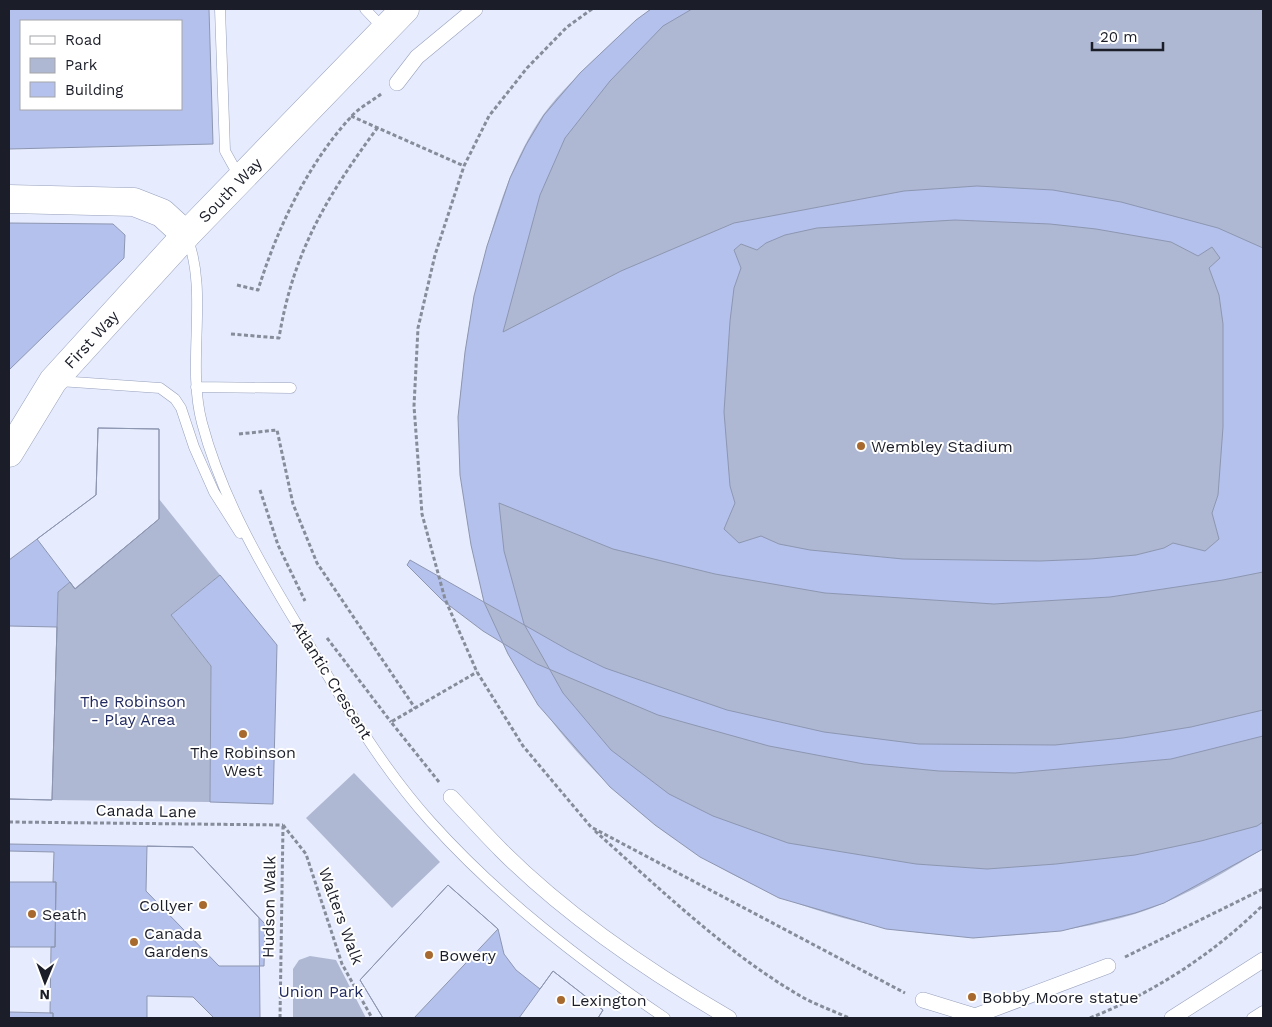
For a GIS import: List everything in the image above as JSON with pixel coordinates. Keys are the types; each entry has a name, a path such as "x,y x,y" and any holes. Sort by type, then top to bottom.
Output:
{"main road":[{"name":"South Way","path":"9,199 134,202 162,213 186,235 405,9"},
{"name":"First Way","path":"9,453 53,381 186,235"}],"street":[{"path":"397,83 417,57 475,9"},
{"path":"451,797 502,851 553,896 670,984 729,1018"},
{"path":"1172,1018 1263,960"},
{"path":"975,1016 1108,966"},
{"path":"923,1000 975,1016 1031,998"}],"lane":[{"path":"220,9 225,151 240,179"},
{"path":"365,9 384,30"},
{"name":"Atlantic Crescent","path":"186,235 193,252 196,277 196,387 202,421 224,489 279,595 326,674 381,758 429,820 480,872 543,929 665,1018"},
{"path":"53,381 160,388 168,392 181,408 194,448 214,492 279,595"},
{"path":"196,387 291,388"},
{"path":"1252,1018 1263,1011"}],"path":[{"path":"592,9 567,28 527,68 489,116 464,166 435,255 418,328 414,406 422,514 445,599 477,672 524,746 590,827 669,897 733,950 798,995 849,1018"},
{"path":"237,285 258,290 277,237 296,197 325,149 351,116 397,83"},
{"path":"351,116 464,166"},
{"path":"231,334 279,338 291,283 304,246 346,169 378,127"},
{"path":"239,434 276,430 293,504 314,556 326,579 415,708"},
{"path":"260,490 278,545 307,605"},
{"path":"325,635 451,797"},
{"path":"391,722 477,672"},
{"name":"Canada Lane","path":"9,822 282,825"},
{"name":"Hudson Walk","path":"280,1018 282,825"},
{"name":"Walters Walk","path":"282,825 306,854 342,964 372,1018"},
{"path":"590,827 859,970 923,1000"},
{"path":"1177,931 1263,889"},
{"path":"1090,1018 1119,1006 1192,966 1240,927 1263,905"}],"green space":[{"name":"Wembley Stadium","path":"651,9 1263,9 1263,849 1185,894 1135,914 1056,931 977,936 899,930 824,912 752,884 684,846 622,797 566,739 546,713 511,660 488,613 482,594 463,462 459,420 469,329 484,257 497,214 512,173 531,133 550,106 572,82 627,29"},
{"name":"The Robinson - Play Area","path":"159,499 220,575 171,615 211,666 210,802 52,800 58,592 70,582 75,588 159,519"},
{"path":"354,773 440,862 392,908 306,818"},
{"name":"Union Park","path":"310,956 336,960 366,1018 293,1018 293,969 299,960"}],"building":[{"path":"9,9 209,9 213,144 9,149"},
{"name":"Wembley Stadium","path":"651,9 1263,9 1263,849 1164,903 1135,913 1061,931 973,938 886,929 779,898 700,857 655,825 610,787 538,705 508,654 484,602 471,545 460,475 458,417 465,352 474,296 487,246 510,178 526,145 544,115 580,73 636,20","holes":["955,220 1050,224 1096,229 1171,242 1198,256 1212,247 1220,258 1209,268 1219,295 1223,324 1223,427 1218,495 1212,513 1219,539 1205,551 1173,543 1164,548 1136,555 1090,559 1040,561 903,559 810,550 779,544 761,536 739,543 724,529 735,503 730,486 724,412 730,321 734,288 741,268 734,250 741,244 757,250 766,243 785,235 817,228"]},
{"path":"692,9 1263,9 1263,248 1218,228 1121,202 1053,190 977,186 904,191 734,223 621,271 503,332 540,195 565,138 610,81 663,26"},
{"path":"9,223 113,224 125,235 124,258 9,370"},
{"path":"98,428 159,429 159,519 75,589 70,582 58,592 52,800 9,799 9,560 96,495"},
{"path":"98,428 159,429 159,519 75,589 37,539 96,495"},
{"path":"499,503 613,549 715,574 825,593 994,604 1110,597 1263,572 1263,822 1257,826 1201,841 1135,855 1056,864 987,869 916,864 788,843 713,816 669,794 611,750 563,693 524,624 504,551"},
{"path":"410,560 570,651 605,668 727,710 824,732 919,744 1055,745 1123,738 1191,727 1263,710 1263,736 1171,759 1015,773 939,771 864,764 769,746 658,715 537,664 483,631 442,600 407,565"},
{"name":"The Robinson West","path":"220,575 277,645 273,804 210,802 211,666 171,615"},
{"path":"9,626 57,627 52,800 9,799"},
{"name":"Canada Gardens","path":"9,844 193,847 259,918 260,1018 9,1018"},
{"name":"Collyer","path":"147,846 193,847 265,924 264,966 219,966 146,891"},
{"path":"9,851 54,852 53,882 56,882 55,947 51,947 50,1013 53,1013 53,1018 9,1018"},
{"name":"Seath","path":"9,882 56,882 55,947 9,947"},
{"name":"Bowery","path":"448,885 498,929 414,1018 383,1018 360,980"},
{"path":"448,885 498,929 504,954 516,970 540,989 553,971 603,1010 598,1018 383,1018 360,980"},
{"name":"Lexington","path":"553,971 603,1010 598,1018 519,1018"},
{"path":"147,996 193,997 214,1018 147,1018"},
{"path":"9,1012 53,1013 53,1018 9,1018"}],"place":[{"name":"Wembley Stadium","path":"861,446"},
{"name":"The Robinson West","path":"243,734"},
{"name":"Collyer","path":"203,905"},
{"name":"Seath","path":"32,914"},
{"name":"Canada Gardens","path":"134,942"},
{"name":"Bowery","path":"429,955"},
{"name":"Bobby Moore statue","path":"972,997"},
{"name":"Lexington","path":"561,1000"}]}
